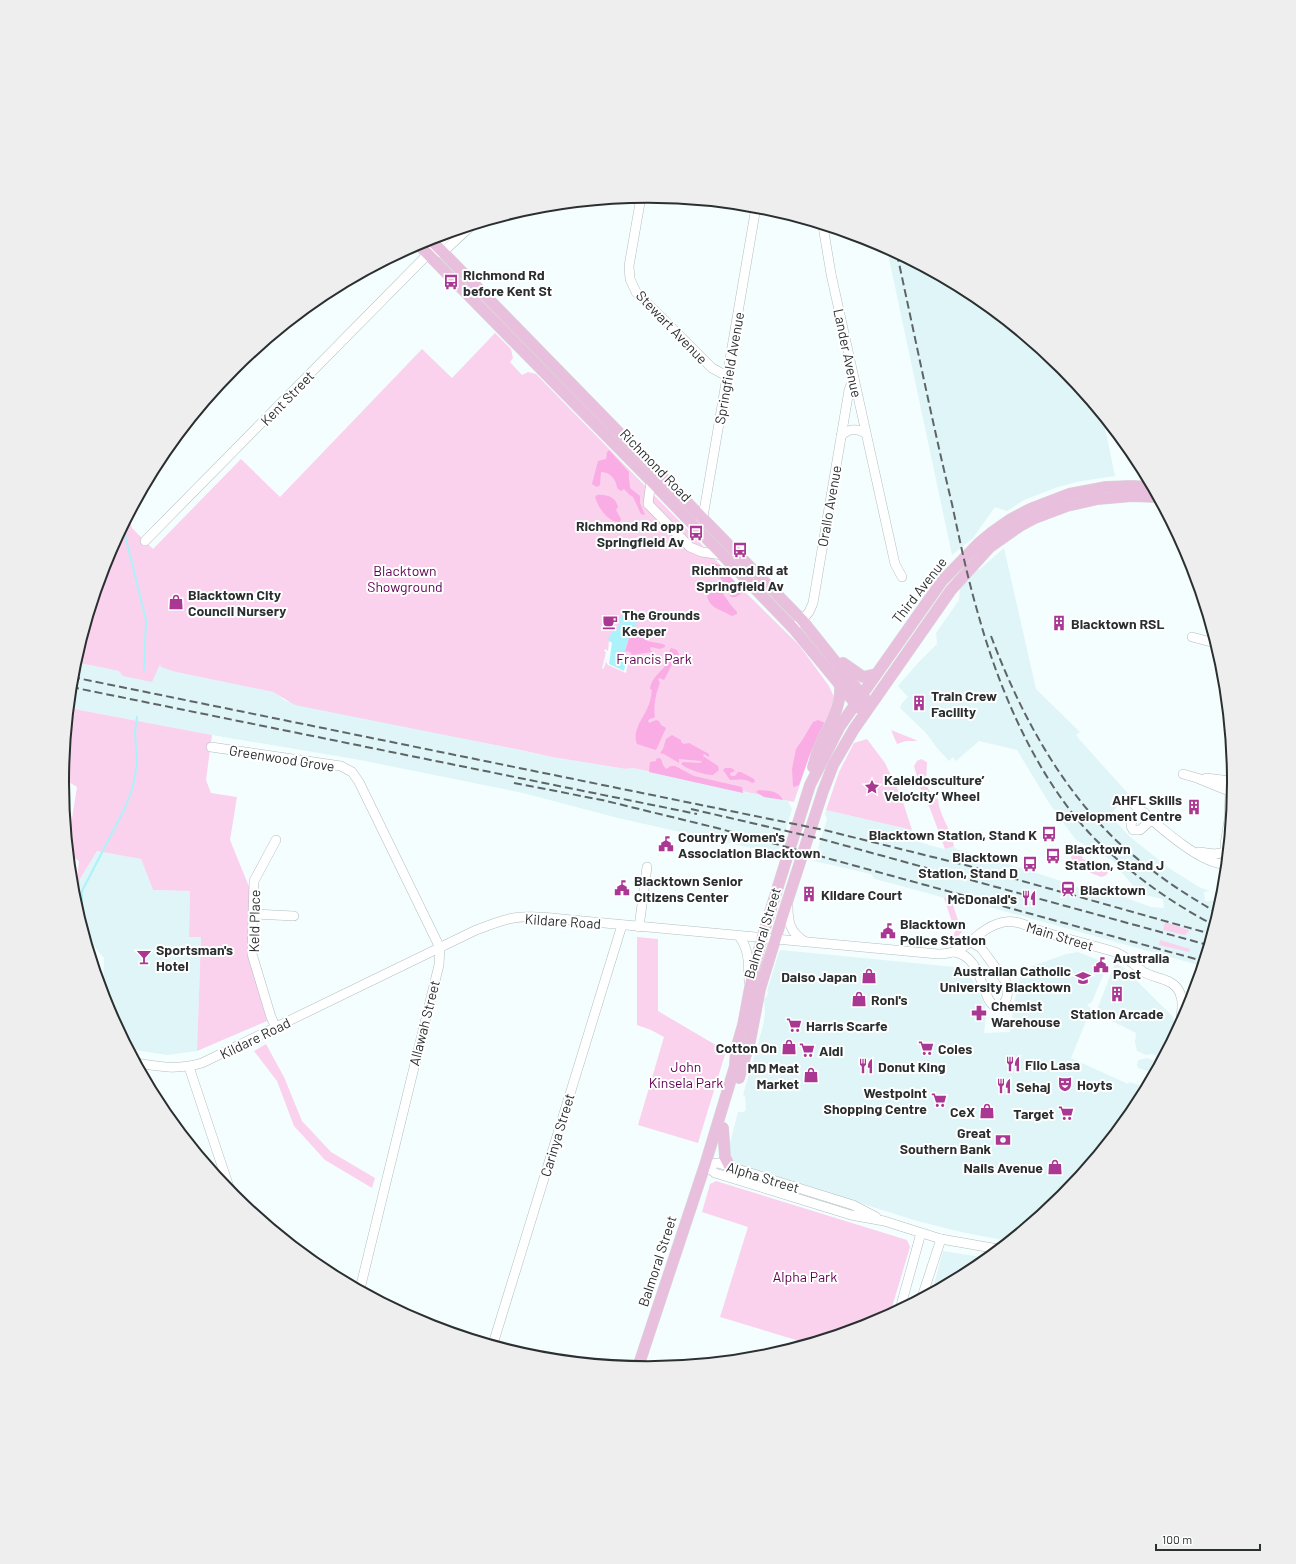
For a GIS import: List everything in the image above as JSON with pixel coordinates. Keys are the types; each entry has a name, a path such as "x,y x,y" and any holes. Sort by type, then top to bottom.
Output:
{"main road":[{"name":"Richmond Road","path":"437,245 698,523 722,555 793,628 840,686 858,699 870,705"},
{"name":"Richmond Road","path":"423,249 651,481 802,620 827,650 858,699 864,715"},
{"name":"Third Avenue","path":"858,699 942,581 979,543 1011,519 1042,504 1069,494 1106,487 1145,487"},
{"name":"Third Avenue","path":"864,715 951,590 980,556 997,542 1020,526 1040,516 1067,506 1086,501 1117,497 1151,497"},
{"path":"827,650 858,676 867,677 876,674"},
{"path":"810,785 812,769 818,750 840,702 840,686"},
{"name":"Balmoral Street","path":"642,1361 735,1066 736,1049 743,1025 750,986 762,938 810,785 840,726 858,699"},
{"name":"Balmoral Street","path":"705,1165 713,1155 723,1128 750,1041 760,989 823,791 840,752 864,715"},
{"path":"723,1128 725,1157 730,1167"}],"street":[{"name":"Stewart Avenue","path":"640,203 629,266 632,286 636,292 712,368 720,373 728,375"},
{"name":"Springfield Avenue","path":"698,523 728,375 755,213"},
{"name":"Lander Avenue","path":"824,231 831,274 865,433 895,564 902,577"},
{"path":"437,245 448,239"},
{"name":"Kent Street","path":"145,541 437,245"},
{"name":"Orallo Avenue","path":"793,628 809,612 813,603 849,390 854,378"},
{"path":"841,436 852,429 865,433"},
{"path":"651,481 648,504 690,547 702,552 722,555"},
{"path":"1192,637 1209,642"},
{"name":"Greenwood Grove","path":"211,747 341,766 352,772 360,782 440,948"},
{"path":"1183,774 1197,778 1227,792"},
{"path":"1197,778 1227,779"},
{"path":"1130,801 1190,850 1203,858 1221,864"},
{"path":"1144,813 1139,813 1133,819 1131,826 1133,830 1140,830 1149,822 1154,820"},
{"name":"Keld Place","path":"276,840 254,880 253,959 271,1017 276,1028"},
{"path":"1190,850 1215,854 1223,853"},
{"path":"639,927 646,867"},
{"path":"788,899 789,924 795,934 806,942"},
{"path":"254,914 294,916"},
{"name":"Kildare Road","path":"143,1064 174,1068 189,1067 202,1063 488,925 514,918 543,918 938,954 954,952 971,942"},
{"name":"Main Street","path":"971,942 992,926 1004,922 1014,922 1122,955 1146,974 1170,982 1176,986 1180,992 1183,1004"},
{"name":"Carinya Street","path":"494,1340 622,925"},
{"path":"739,936 748,955 750,986"},
{"path":"954,952 965,955 971,962 982,981 991,1004 996,1007 1002,1006 1006,999 1008,988 1006,982 981,948 971,942"},
{"name":"Allawah Street","path":"361,1285 439,965 440,948"},
{"path":"189,1067 226,1177"},
{"name":"Alpha Street","path":"705,1165 718,1163 853,1205 884,1221"},
{"name":"Alpha Street","path":"705,1165 714,1173 851,1215 884,1221 941,1239 991,1248"},
{"path":"902,1302 922,1233"},
{"path":"924,1290 941,1239"}],"shaded area":[{"path":"888,256 938,281 970,301 1000,323 1030,347 1057,373 1083,400 1105,427 1115,476 1076,482 1055,488 1024,500 1007,511 995,507 973,538 952,555"},
{"path":"609,450 629,472 630,488 640,496 640,503 645,515 641,514 633,497 624,489 621,491 617,488 616,482 607,473 601,472 600,485 597,487 592,484 598,461 606,459 607,452"},
{"path":"597,495 610,497 615,501 618,507 616,510 621,519 620,522 611,520 604,514 596,501 595,497"},
{"path":"1004,548 1036,689 1080,732 1076,735 1079,739 1133,799 1128,803 1121,802 1110,815 1129,836 1169,868 1199,887 1210,891 1204,892 1205,901 1215,900 1197,965 950,896 944,898 875,879 871,874 814,861 827,819 825,814 826,810 912,830 920,842 932,846 945,849 953,846 958,850 987,857 1073,886 1092,891 1108,891 1151,907 1164,908 1163,899 1149,896 1138,891 1113,861 1076,840 1049,803 1017,750 979,741 956,761 953,757 949,761 926,733 900,708 902,703 908,697 898,686 937,644 936,633 959,600 960,588 976,570 979,570"},
{"path":"712,563 720,565 743,592 736,597 731,597"},
{"path":"712,590 722,592 737,614 732,616 712,605 709,602 707,594"},
{"path":"636,627 643,631 643,638 665,645 665,647 660,649 651,647 650,649 652,652 632,655 628,651 625,652 631,631"},
{"path":"671,648 677,650 679,655 676,657 664,680 660,678 658,679 660,683 655,700 655,717 648,720 649,723 656,720 659,721 661,725 666,728 656,750 637,744 636,735 638,726 650,702 652,690 650,689 652,681 666,666 668,662 667,656"},
{"path":"81,663 119,671 160,663 176,672 273,692 286,701 552,757 626,769 633,768 788,801 792,809 779,850 774,853 618,818 523,793 360,760 212,735 74,709"},
{"path":"818,720 825,723 810,754 799,785 794,787 792,769 796,749 813,722"},
{"path":"672,735 681,740 684,744 689,743 709,754 709,757 704,754 703,756 718,766 719,770 713,775 701,773 681,764 683,762 700,763 702,761 679,759 679,763 660,753 666,739"},
{"path":"659,758 666,769 671,766 675,766 694,776 742,787 743,793 649,772 650,762 656,761 656,759"},
{"path":"725,768 732,768 735,771 730,773 731,776 735,776 738,772 741,772 754,779 755,782 752,783 744,780 730,780 723,770"},
{"path":"759,790 779,794 783,800 764,797 756,792"},
{"path":"97,851 141,859 153,890 190,891 189,936 201,937 197,1051 167,1055 136,1050 113,1004 103,978 104,958 93,944 89,932 80,895 80,879"},
{"name":"Westpoint Shopping Centre","path":"781,950 965,968 985,1005 986,1015 984,1033 1010,1032 1016,993 1022,970 1066,954 1078,952 1104,962 1106,968 1092,1002 1087,1005 1091,1009 1071,1058 1128,1084 1129,1082 1141,1085 1129,1104 1083,1164 1030,1217 1002,1240 961,1232 917,1221 746,1167 736,1163 731,1157 729,1147 738,1112 744,1112 746,1109 745,1096 743,1095 763,1026 765,1014 764,999 767,996 767,991 779,952"},
{"path":"1115,963 1123,967 1173,1017 1174,1024 1149,1072 1138,1068 1138,1061 1147,1058 1154,1061 1156,1056 1153,1054 1146,1055 1137,1051 1135,1042 1136,1033 1108,1019 1110,1016 1097,1010"},
{"path":"943,1251 979,1257 970,1263 934,1285"}],"green space":[{"name":"Blacktown Showground","path":"495,333 511,349 513,358 510,362 522,375 528,372 536,374 693,535 742,589 799,645 829,686 834,697 830,710 810,754 794,802 633,768 626,769 552,757 295,705 273,692 176,672 161,667 160,664 152,682 123,676 119,671 81,663 100,596 113,560 131,523 132,528 153,549 241,459 280,497 422,349 452,378"},
{"path":"74,709 212,735 206,780 211,793 237,797 230,840 252,894 249,957 267,1021 197,1051 201,937 189,937 190,891 153,890 141,859 97,851 80,879 79,891 77,879 79,861 74,857 71,827 77,787 69,782 70,744"},
{"path":"891,730 917,741 906,741 897,744"},
{"path":"867,739 885,763 901,796 912,830 826,810 839,772 854,743"},
{"path":"921,759 927,762 926,785 933,797 938,799 941,811 953,840 954,846 945,849 931,811 921,790 914,766 917,761"},
{"path":"1074,852 1083,857 1082,859 1098,862 1105,866 1108,871 1105,876 1101,877 1091,873 1079,863 1077,864 1071,858 1072,853"},
{"path":"950,896 962,932 951,943 955,931 944,898"},
{"path":"1165,922 1189,931 1185,935 1163,930"},
{"name":"John Kinsela Park","path":"637,937 658,939 658,1011 726,1051 698,1143 638,1125 664,1037 637,1025"},
{"path":"1160,940 1190,949 1189,952 1159,945"},
{"path":"266,1044 284,1077 302,1121 331,1152 375,1178 372,1188 325,1160 294,1126 277,1081 254,1051"},
{"name":"Alpha Park","path":"716,1181 907,1240 910,1247 892,1307 870,1317 799,1341 720,1317 748,1227 702,1212 710,1184"}],"water":[{"path":"623,614 637,621 636,627 631,631 626,646 625,652 627,659 625,672 609,664 608,662 611,642 608,640 612,631 615,632 621,621 618,620"}],"pier":[{"path":"609,641 612,643 609,664 624,671 627,659 629,659 626,673 608,665 606,662 608,654 604,668 602,669 606,652 604,651 605,649 608,651"}],"waterway":[{"path":"125,535 146,620 144,670"},
{"path":"82,903 82,891 124,810 132,790 137,765 135,732 137,717"}],"railway":[{"path":"898,260 971,589 988,646 1010,706 1039,764 1056,791 1095,839 1122,864 1167,897 1209,922"},
{"path":"991,636 1002,664 1028,720 1043,747 1078,798 1119,843 1142,863 1166,881 1212,910"},
{"path":"78,678 824,830 969,866 1207,933"},
{"path":"77,688 697,814"},
{"path":"514,783 602,800 717,828 1199,960"},
{"path":"691,809 821,839 1203,944"}],"place":[{"name":"Richmond Rd before Kent St","path":"451,282"},
{"name":"Richmond Rd opp Springfield Av","path":"696,533"},
{"name":"Richmond Rd at Springfield Av","path":"740,550"},
{"name":"Blacktown City Council Nursery","path":"176,602"},
{"name":"The Grounds Keeper","path":"610,622"},
{"name":"Blacktown RSL","path":"1059,623"},
{"name":"Train Crew Facility","path":"919,703"},
{"name":"Kaleidosculture’ Velo’city’ Wheel","path":"872,787"},
{"name":"AHFL Skills Development Centre","path":"1194,807"},
{"name":"Blacktown Station, Stand K","path":"1049,834"},
{"name":"Country Women's Association Blacktown","path":"666,844"},
{"name":"Blacktown Station, Stand J","path":"1053,856"},
{"name":"Blacktown Station, Stand D","path":"1030,864"},
{"name":"Blacktown Senior Citizens Center","path":"622,888"},
{"name":"Blacktown","path":"1068,889"},
{"name":"Kildare Court","path":"809,894"},
{"name":"McDonald's","path":"1029,898"},
{"name":"Blacktown Police Station","path":"888,931"},
{"name":"Sportsman's Hotel","path":"144,957"},
{"name":"Australia Post","path":"1101,965"},
{"name":"Daiso Japan","path":"869,976"},
{"name":"Australian Catholic University Blacktown","path":"1083,978"},
{"name":"Station Arcade","path":"1117,994"},
{"name":"Roni's","path":"859,999"},
{"name":"Chemist Warehouse","path":"979,1013"},
{"name":"Harris Scarfe","path":"794,1025"},
{"name":"Cotton On","path":"789,1047"},
{"name":"Coles","path":"926,1048"},
{"name":"Aldi","path":"807,1050"},
{"name":"Filo Lasa","path":"1013,1064"},
{"name":"Donut King","path":"866,1066"},
{"name":"MD Meat Market","path":"811,1075"},
{"name":"Hoyts","path":"1065,1084"},
{"name":"Sehaj","path":"1004,1086"},
{"name":"Westpoint Shopping Centre","path":"939,1100"},
{"name":"CeX","path":"987,1111"},
{"name":"Target","path":"1066,1113"},
{"name":"Great Southern Bank","path":"1003,1140"},
{"name":"Nails Avenue","path":"1055,1167"}],"park label":[{"name":"Francis Park","path":"654,658"}]}
